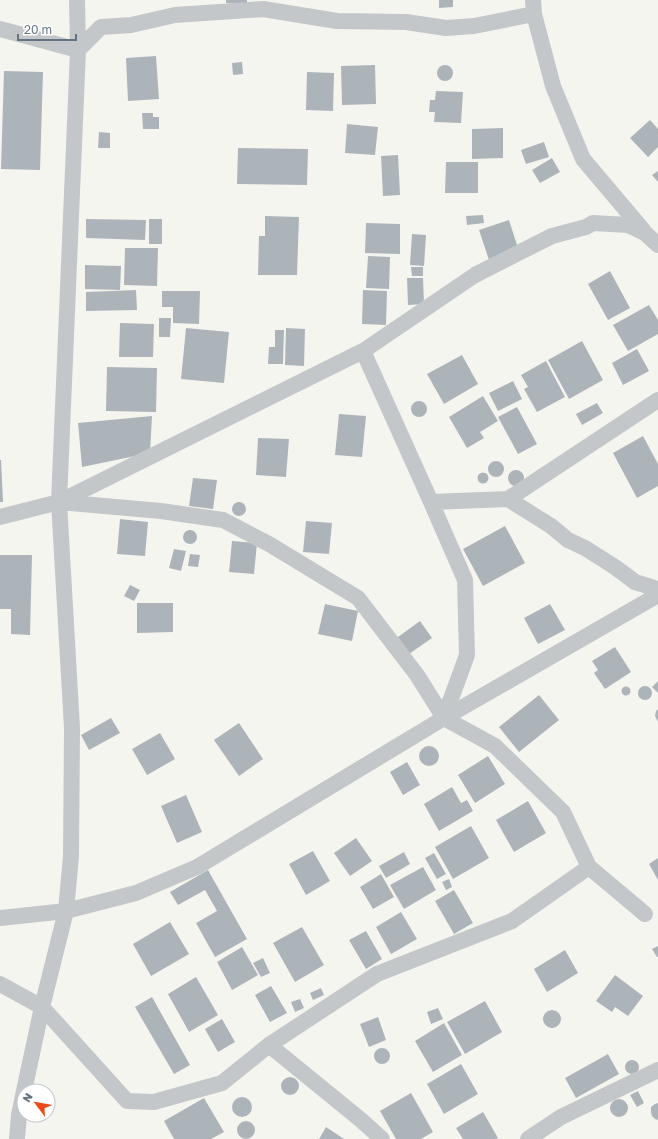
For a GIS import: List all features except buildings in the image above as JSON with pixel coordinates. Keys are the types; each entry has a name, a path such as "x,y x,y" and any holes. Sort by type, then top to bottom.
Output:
{"street":[{"path":"26,1083 42,1008 66,911 71,856 72,728 59,502 78,50 77,0"},
{"path":"78,50 101,27 131,25 175,15 263,9 336,21 406,22 446,28 474,26 534,7 553,86 583,159 645,233 658,245"},
{"path":"0,29 78,50"},
{"path":"0,517 59,502 363,351 475,275 552,236 586,228 593,223 628,225 645,233"},
{"path":"363,351 465,580 467,655 444,718"},
{"path":"431,502 508,499 658,400"},
{"path":"508,499 551,526 568,540 585,548 615,567 635,582 658,588"},
{"path":"59,502 161,511 223,520 269,544 358,598 417,675 444,718 495,746 563,812 589,867 645,914"},
{"path":"0,918 66,911 136,893 197,867 444,718 658,595"},
{"path":"0,984 42,1008 127,1102 154,1102 222,1083 269,1045 378,974 512,921 589,867"},
{"path":"269,1045 362,1120 382,1139"},
{"path":"528,1139 561,1117 658,1070"},
{"path":"17,1139 18,1123"}]}
